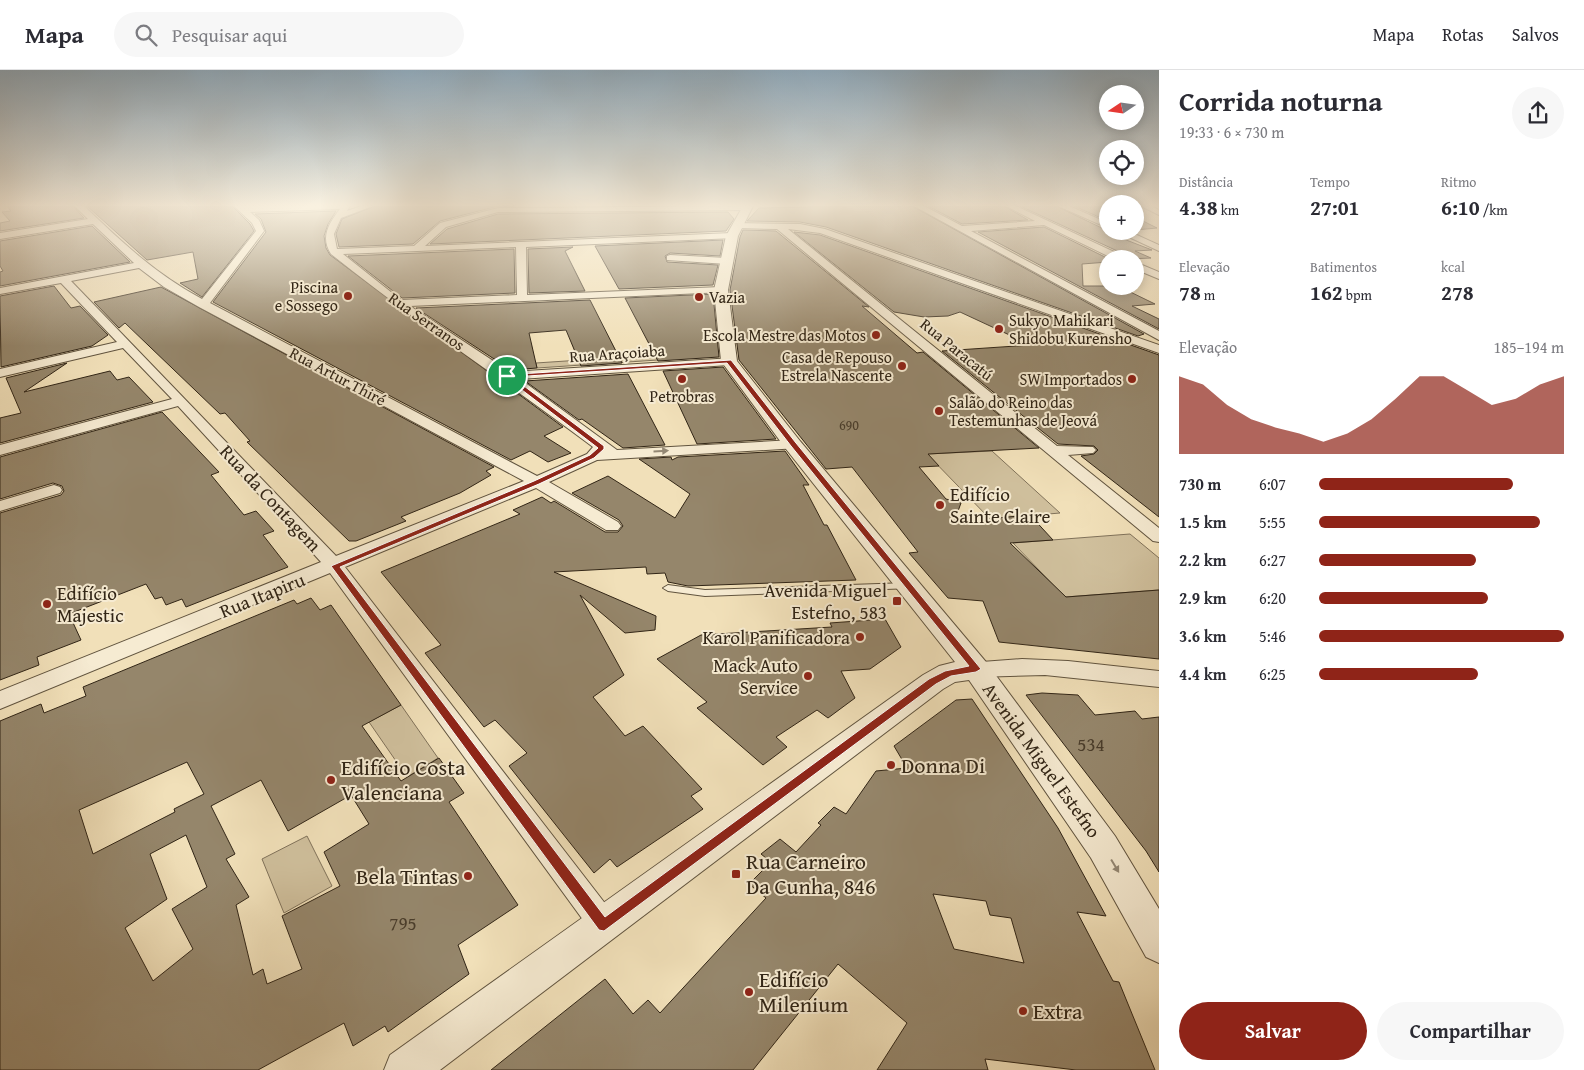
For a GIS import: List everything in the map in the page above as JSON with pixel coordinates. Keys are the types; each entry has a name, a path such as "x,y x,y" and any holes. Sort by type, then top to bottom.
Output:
{"street":[{"name":"Rua Artur Thiré","path":"128,253 168,285 203,305 537,482 612,526"},
{"path":"203,305 243,253"},
{"name":"Rua Serranos","path":"335,253 400,303 507,376 602,453"},
{"path":"521,253 522,297"},
{"path":"729,253 721,290 729,361"},
{"name":"Rua Paracatú","path":"811,253 1159,537"},
{"path":"884,253 1159,349"},
{"path":"1005,253 1159,336"},
{"path":"670,259 727,261"},
{"path":"0,291 140,264"},
{"path":"1144,269 1159,276"},
{"name":"Rua da Contagem","path":"63,280 181,401 335,566 604,925"},
{"path":"400,303 721,290"},
{"path":"0,373 125,344"},
{"name":"Rua Araçoiaba","path":"507,376 729,361"},
{"name":"Avenida Miguel Estefno","path":"729,361 794,445 976,669 1103,847 1159,944"},
{"path":"0,450 181,401"},
{"path":"602,453 794,445"},
{"path":"1054,451 1088,450"},
{"name":"Rua Itapiru","path":"0,700 335,566 602,453"},
{"path":"0,506 54,490"},
{"path":"405,1070 933,682 949,673 1003,665 1159,679"}],"lane":[{"path":"668,588 705,593 909,586"}],"shaded area":[{"path":"656,355 658,360 537,368 536,363"},
{"path":"992,451 1060,513 990,519 927,454"},
{"path":"1130,534 1159,558 1159,590 1065,597 1013,543"},
{"path":"401,705 438,758 407,777 369,722"},
{"path":"307,836 332,886 284,913 262,859"}],"building":[{"path":"0,253 120,253 130,262 0,286 0,272 3,271 0,266"},
{"path":"139,253 189,253 147,260"},
{"path":"193,253 237,253 202,297 180,283 198,279"},
{"path":"250,253 329,253 563,427 544,436 571,453 548,462 530,451 511,460 213,302"},
{"path":"427,253 514,253 515,293 402,298 348,256"},
{"path":"528,253 566,253 585,291 529,293"},
{"path":"599,253 721,253 720,256 670,253 665,256 667,262 718,265 713,285 619,289"},
{"path":"737,253 803,253 869,307 862,306 917,353 923,352 1039,448 928,454 939,466 919,467 946,499 961,503 954,522 1030,515 1053,540 1010,543 1066,597 1159,590 1159,659 999,642 983,601 948,598 909,553 918,552 852,467 826,469 739,360 730,290"},
{"path":"820,253 870,253 1159,355 1159,517 1081,456 1094,454 1098,450 1094,446 1058,444 942,351 1031,345 960,312 948,316 924,317 894,312"},
{"path":"899,253 997,253 1144,334 1138,336"},
{"path":"1017,253 1096,253 1099,254 1099,263 1082,264 1083,286 1099,286 1099,295 1136,295 1155,304 1132,306 1159,319 1159,329"},
{"path":"54,286 71,308 80,306 108,335 92,346 1,367 0,296"},
{"path":"161,287 494,467 486,471 491,475 460,493 401,517 406,521 356,541 349,541 247,442 250,441 225,413 220,414 125,323 119,328 94,302"},
{"path":"713,294 719,357 658,361 625,298"},
{"path":"590,300 622,363 581,366 566,330 529,333 537,368 511,370 416,308"},
{"path":"67,363 24,392 110,371 117,380 129,377 153,402 0,443 0,418 21,413 6,378"},
{"path":"723,367 776,439 697,444 663,371"},
{"path":"628,374 665,445 623,448 582,419 579,420 525,381"},
{"path":"162,412 219,472 211,475 244,515 256,511 274,531 263,535 288,567 186,607 182,599 166,605 162,597 155,599 146,584 69,614 81,640 37,657 39,665 0,680 0,513 61,495 64,491 62,486 53,483 0,499 0,457"},
{"path":"785,451 809,485 803,485 856,580 688,586 668,582 665,573 647,574 646,567 554,572 656,616 655,630 625,633 580,595 624,675 593,697 625,736 643,726 702,789 691,796 703,809 617,867 610,859 594,873 509,766 527,753 495,720 484,727 425,653 441,645 381,572 520,514 513,510 542,497 551,503 554,501 605,532 618,532 623,526 619,520 572,493 608,476 675,518 690,494 639,459 671,457 672,460 678,457"},
{"path":"311,598 320,610 331,605 401,705 362,726 401,781 439,758 464,793 449,802 518,905 458,945 469,974 388,1032 385,1026 353,1046 344,1023 258,1070 0,1070 0,721 41,704 44,713 86,696 83,687 294,600 297,604","holes":["187,762 204,794 174,809 175,812 93,854 79,810","261,780 288,831 351,795 369,824 324,852 340,886 282,916 302,969 267,984 263,969 253,975 236,905 249,897 226,859 235,854 211,806","186,835 207,887 172,909 193,949 153,981 125,928 167,899 150,854"]},
{"path":"885,619 901,647 870,669 841,671 855,698 828,718 817,710 776,737 787,747 763,765 697,708 707,702 657,659 701,635 832,627 830,623"},
{"path":"1042,693 1078,695 1095,715 1135,711 1142,719 1159,717 1159,872 1146,851 1026,695"},
{"path":"972,699 1058,828 1106,916 1077,912 1113,981 1119,982 1155,1070 1076,1070 985,1059 988,1070 877,1070 907,1023 838,964 753,1070 491,1070 605,979 633,1014 648,1000 660,1013 766,898 749,884 771,862 761,854 780,839 796,852 821,825 818,823 834,807 846,814 876,771 907,768 894,746 956,700","holes":["933,894 986,901 990,915 1011,918 1024,963 954,949"]}],"place":[{"name":"Piscina e Sossego","path":"348,296"},
{"name":"Vazia","path":"699,297"},
{"name":"Sukyo Mahikari Shidobu Kurensho","path":"999,329"},
{"name":"Escola Mestre das Motos","path":"876,335"},
{"name":"Casa de Repouso Estrela Nascente","path":"902,366"},
{"name":"Petrobras","path":"682,379"},
{"name":"SW Importados","path":"1132,379"},
{"name":"Salão do Reino das Testemunhas de Jeová","path":"939,411"},
{"name":"Edifício Sainte Claire","path":"940,505"},
{"name":"Avenida Miguel Estefno, 583","path":"897,601"},
{"name":"Edifício Majestic","path":"47,604"},
{"name":"Karol Panificadora","path":"860,637"},
{"name":"Mack Auto Service","path":"808,676"},
{"name":"Donna Di","path":"891,765"},
{"name":"Edifício Costa Valenciana","path":"331,780"},
{"name":"Rua Carneiro Da Cunha, 846","path":"736,874"},
{"name":"Bela Tintas","path":"468,876"},
{"name":"Edifício Milenium","path":"749,992"},
{"name":"Extra","path":"1023,1011"}],"route":[{"path":"729,361 794,445 976,669 949,673 933,682 604,925 335,566 537,482 592,457 602,448 507,376 729,361"}]}
